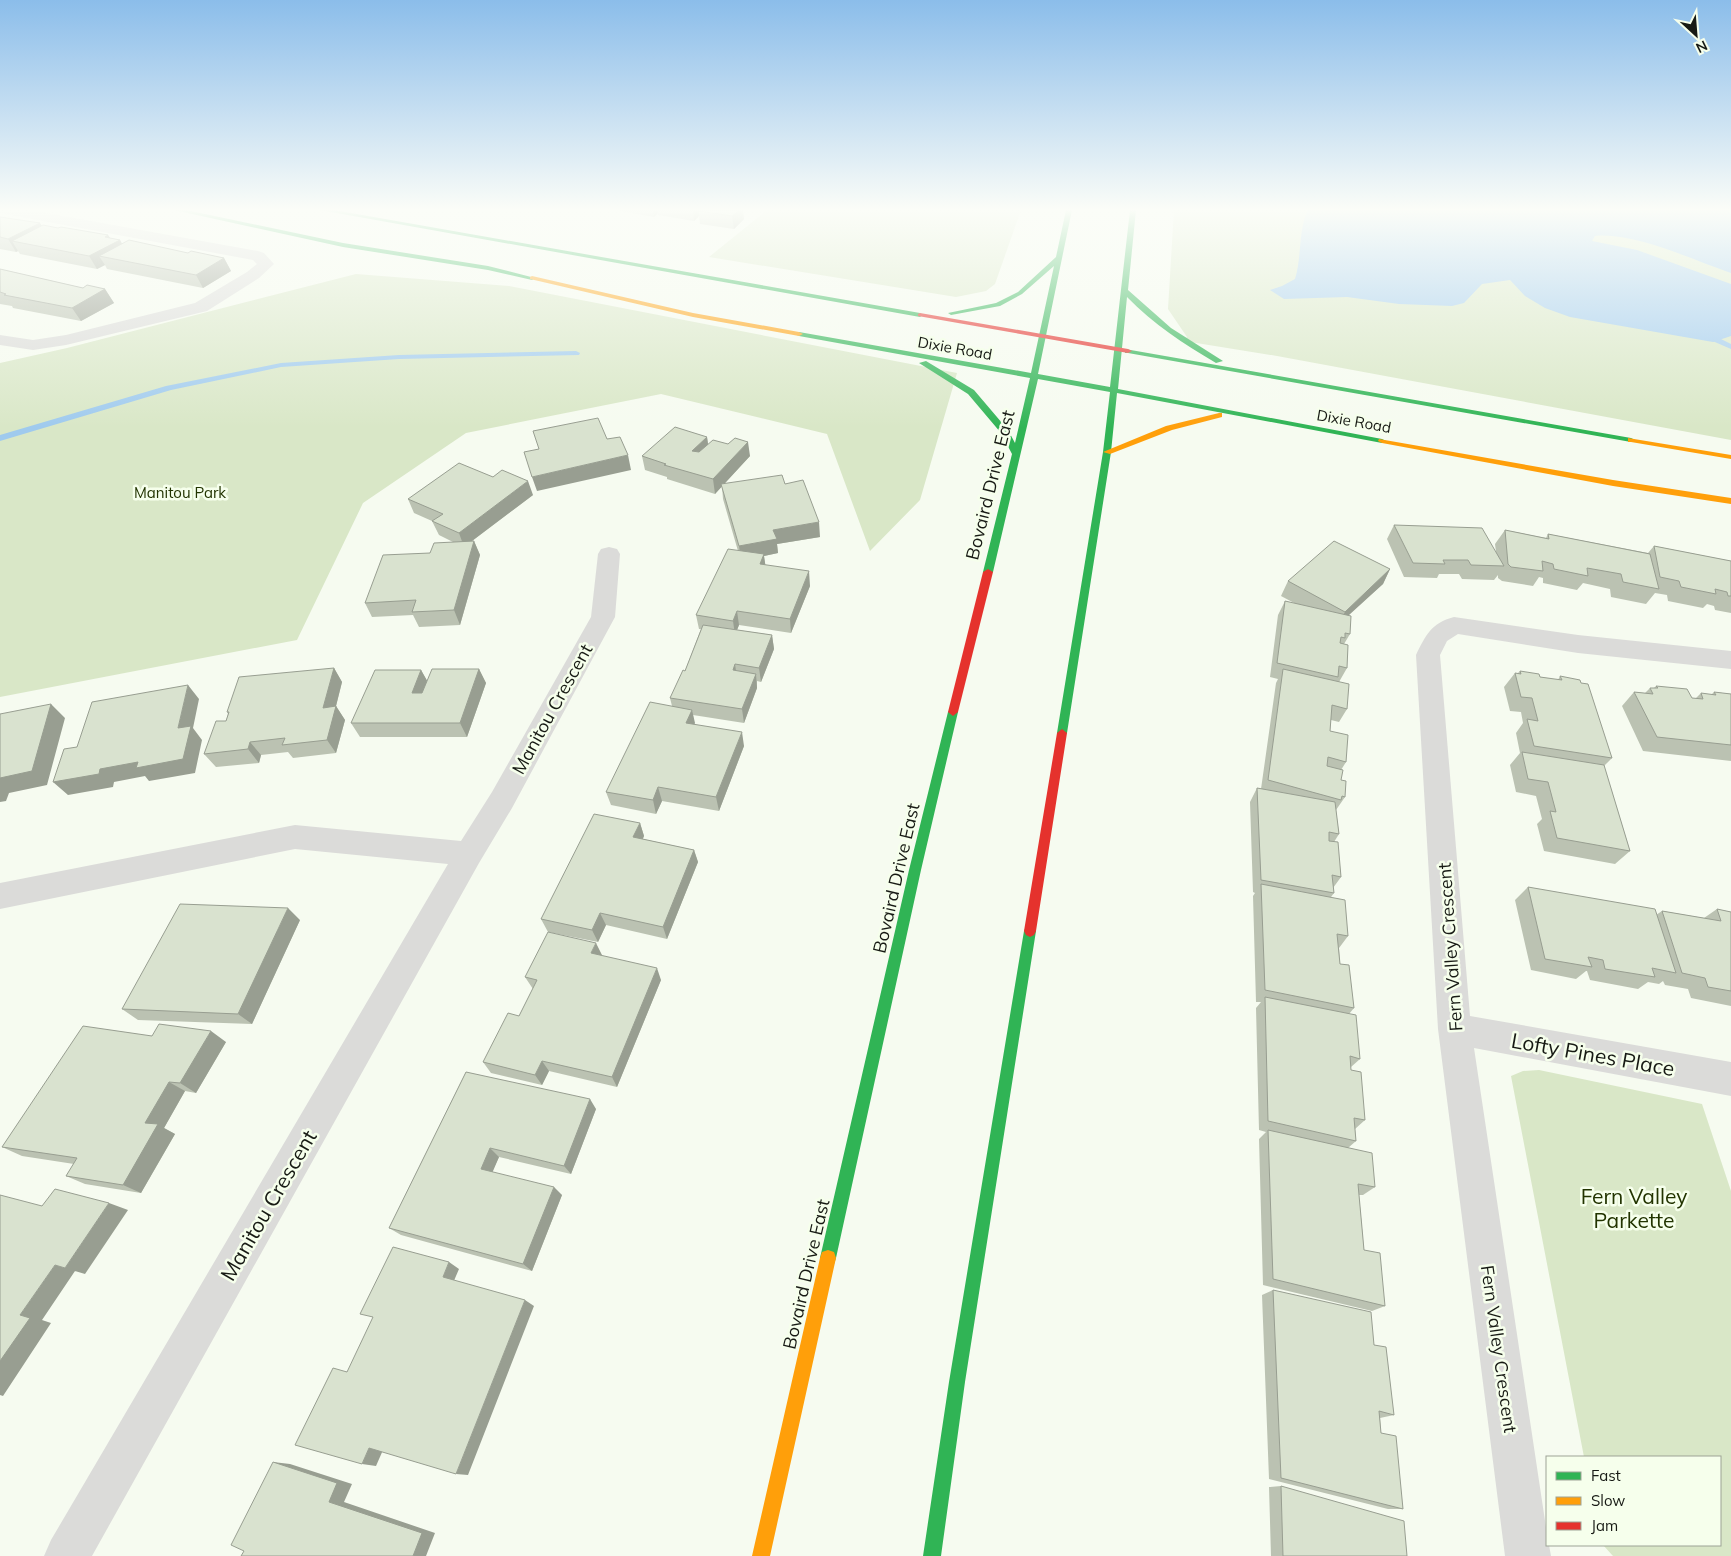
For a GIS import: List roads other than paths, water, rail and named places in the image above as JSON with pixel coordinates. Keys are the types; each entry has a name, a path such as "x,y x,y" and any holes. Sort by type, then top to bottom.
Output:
{"main road":[{"name":"Dixie Road","path":"552,283 693,315 1113,390 1227,413 1613,483 1731,501"},
{"name":"Dixie Road","path":"735,283 1731,457"},
{"path":"924,317 977,310 998,305 1020,293 1032,283"},
{"name":"Bovaird Drive East","path":"761,1556 917,860 1016,453 1054,283"},
{"path":"932,1556 957,1382 1106,452 1125,283"},
{"path":"1124,290 1141,309 1174,336 1236,370"},
{"path":"908,354 971,392 1005,432 1016,453"},
{"path":"1106,452 1169,428 1227,413"}],"street":[{"path":"0,340 33,345 66,340 201,307 241,283"},
{"name":"Manitou Crescent","path":"67,1556 469,854 502,800 603,617 609,554"},
{"name":"Fern Valley Crescent","path":"1528,1556 1455,1028 1428,655 1437,636 1454,624 1578,644 1731,660"},
{"path":"0,896 296,837 469,854"},
{"name":"Lofty Pines Place","path":"1455,1028 1731,1079"}],"water":[{"path":"1288,283 1492,283 1482,284 1464,303 1452,306 1399,304 1347,297 1284,299 1270,290"},
{"path":"1512,283 1727,283 1731,284 1731,336 1713,342 1570,317 1545,308 1525,296"}],"waterway":[{"path":"1704,334 1731,347"},
{"path":"0,438 169,388 281,365 399,357 576,353"}],"park label":[{"name":"Manitou Park","path":"180,492"},
{"name":"Fern Valley Parkette","path":"1634,1208"}]}
